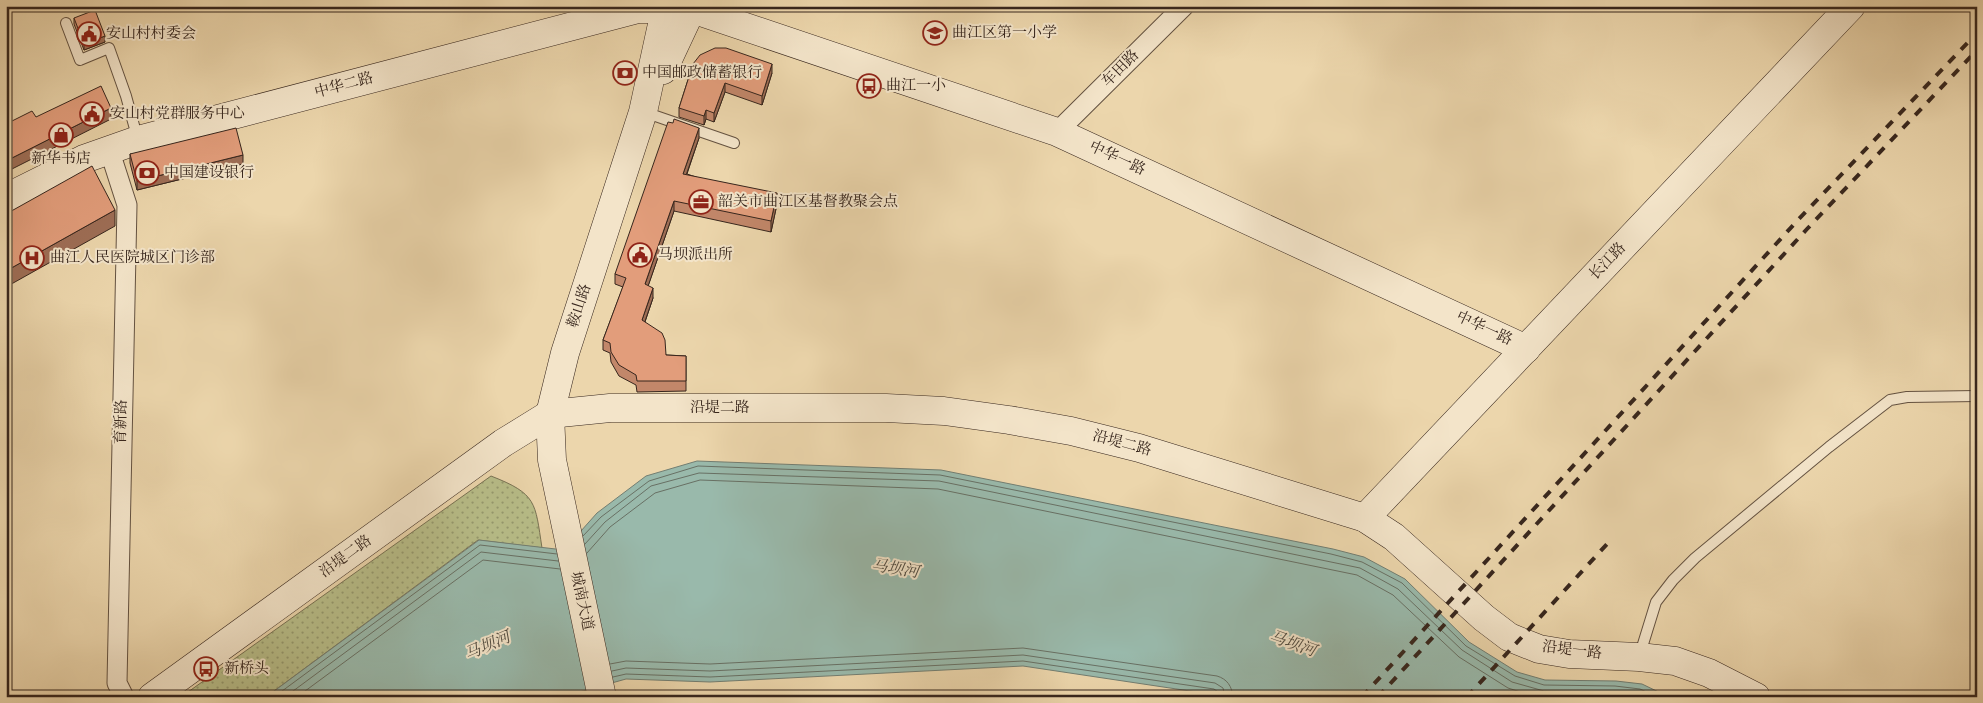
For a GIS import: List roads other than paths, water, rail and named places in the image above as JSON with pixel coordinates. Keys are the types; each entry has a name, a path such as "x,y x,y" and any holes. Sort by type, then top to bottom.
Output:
{"main road":[{"name":"长江路","path":"1365,518 1851,6"},
{"name":"中华一路","path":"679,8 1058,132 1526,348"},
{"name":"鞍山路","path":"561,506 552,460 550,414 565,352 679,8"},
{"name":"中华二路","path":"6,198 62,169 109,149 138,140 638,9 679,8"},
{"name":"沿堤二路","path":"152,697 503,443 550,414 610,408 886,408 944,412 1009,420 1071,431 1139,448 1365,518"},
{"name":"城南大道","path":"561,506 602,697"},
{"name":"沿堤一路","path":"1365,518 1394,537 1484,618 1510,637 1539,649 1568,654 1639,657 1675,661 1709,673 1756,697"}],"street":[{"name":"车田路","path":"1058,132 1184,6"},
{"name":"育新路","path":"109,149 127,205 116,683 124,697"}],"lane":[{"path":"66,24 80,60 109,48 126,96 138,140"},
{"path":"643,112 734,143"},
{"path":"1639,657 1656,602 1673,580 1695,558 1829,447 1890,400 1907,397 1977,396"}],"water":[{"name":"马坝河","path":"697,461 941,470 1333,549 1364,557 1405,579 1469,642 1517,672 1545,680 1616,681 1642,684 1669,697 1230,697 1023,666 710,682 626,679 576,693 573,697 266,697 479,540 564,550 597,513 646,476"}],"railway":[{"path":"1362,697 1797,221 1977,33"},
{"path":"1378,697 1807,229 1977,50"},
{"path":"1467,697 1607,544"}],"place":[{"name":"曲江区第一小学","path":"935,33"},
{"name":"安山村村委会","path":"89,34"},
{"name":"中国邮政储蓄银行","path":"625,73"},
{"name":"曲江一小","path":"869,86"},
{"name":"安山村党群服务中心","path":"92,114"},
{"name":"新华书店","path":"61,135"},
{"name":"中国建设银行","path":"147,173"},
{"name":"韶关市曲江区基督教聚会点","path":"701,202"},
{"name":"马坝派出所","path":"640,255"},
{"name":"曲江人民医院城区门诊部","path":"32,258"},
{"name":"新桥头","path":"206,669"}]}
